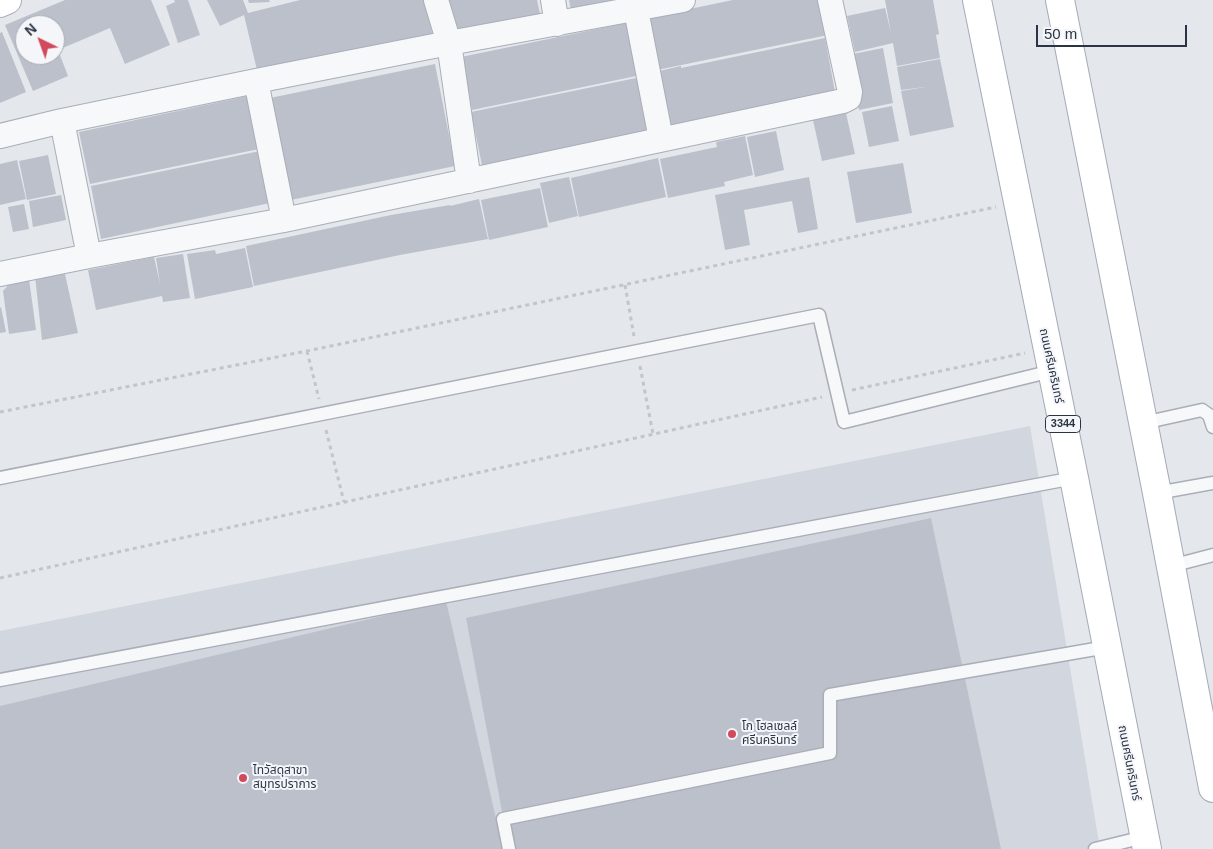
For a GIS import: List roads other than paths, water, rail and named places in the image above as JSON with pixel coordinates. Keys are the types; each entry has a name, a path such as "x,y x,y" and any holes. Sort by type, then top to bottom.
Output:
{"main road":[{"path":"0,3 7,0"},
{"name":"ถนนศรีนครินทร์","path":"977,0 1074,478 1145,843"},
{"path":"1060,0 1213,788"}],"street":[{"path":"436,0 449,43 469,181"},
{"path":"553,0 558,24"},
{"path":"0,136 62,121 256,81 683,0"},
{"path":"0,274 284,220 843,101 849,98 850,92 830,0"},
{"path":"636,10 661,139"},
{"path":"256,81 284,220"},
{"path":"62,121 89,256"}],"lane":[{"path":"0,478 819,315 844,422 1050,359"},
{"path":"1142,423 1202,410 1209,415 1213,427"},
{"path":"0,680 1074,478"},
{"path":"1157,493 1213,483"},
{"path":"1171,566 1213,556"},
{"path":"509,849 503,820 830,753 830,695 1107,647"},
{"path":"1095,849 1145,843"}],"place":[{"name":"โก โฮลเซลล์ ศรีนครินทร์","path":"732,734"},
{"name":"ไทวัสดุสาขา สมุทรปราการ","path":"243,778"}]}
